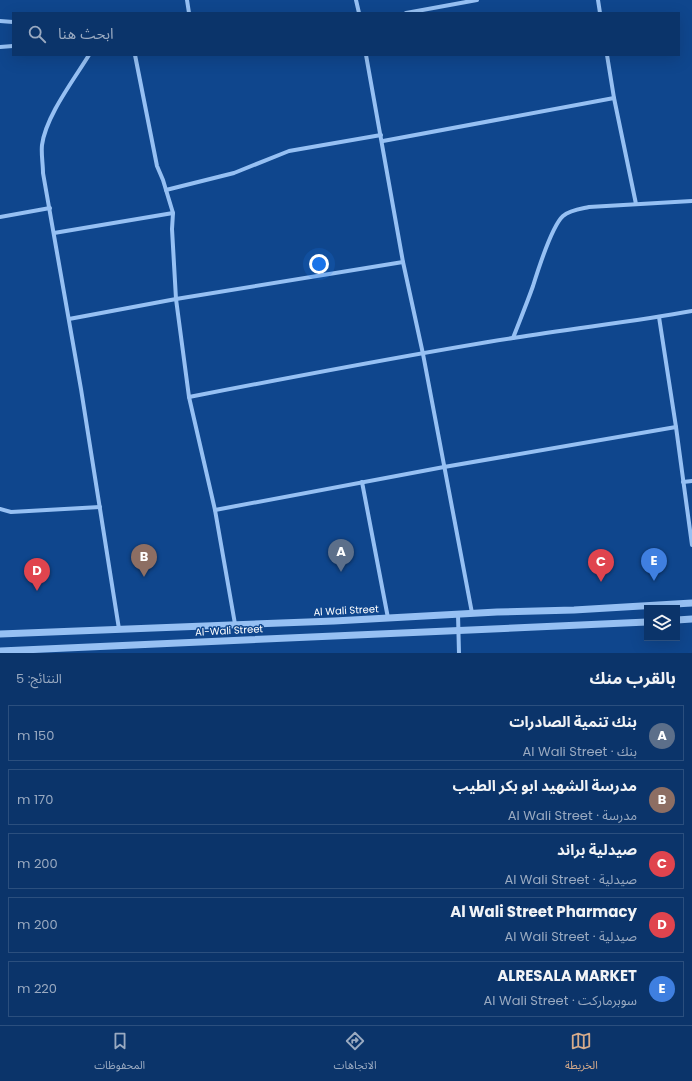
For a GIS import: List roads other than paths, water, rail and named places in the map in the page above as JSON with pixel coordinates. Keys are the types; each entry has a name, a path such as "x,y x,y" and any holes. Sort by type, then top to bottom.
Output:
{"street":[{"path":"187,0 189,12"},
{"path":"356,0 358,12"},
{"path":"411,12 477,0"},
{"path":"598,0 600,12"},
{"path":"0,21 12,22"},
{"path":"0,47 12,46"},
{"path":"88,56 50,118 42,147 43,173 69,318 119,629"},
{"path":"135,56 157,166 173,213 172,229 176,299 189,397 215,510 235,624"},
{"path":"366,56 382,135 403,262 423,354 472,613"},
{"path":"607,56 614,98 636,204"},
{"path":"383,141 614,98"},
{"path":"166,190 234,173 289,151 382,135"},
{"path":"513,338 533,287 540,263 556,225 563,216 576,209 589,207 692,201"},
{"path":"0,217 50,208"},
{"path":"54,233 173,213"},
{"path":"69,318 403,262"},
{"path":"189,397 354,365 513,338 692,311"},
{"path":"659,317 692,545"},
{"path":"215,510 444,467 676,427"},
{"path":"684,482 692,481"},
{"path":"362,482 388,618"},
{"path":"0,509 12,512 100,507"},
{"name":"Al Wali Street","path":"0,634 388,618 472,613 574,610 692,603"},
{"path":"458,614 459,653"},
{"path":"680,620 692,620"},
{"path":"458,629 644,622"},
{"name":"Al-Wali Street","path":"2,651 121,649 458,629"}],"place":[{"name":"بنك تنمية الصادرات","path":"341,572"},
{"name":"مدرسة الشهيد ابو بكر الطيب","path":"144,577"},
{"name":"ALRESALA MARKET","path":"654,581"},
{"name":"صيدلية براند","path":"601,582"},
{"name":"Al Wali Street Pharmacy","path":"37,591"}]}
